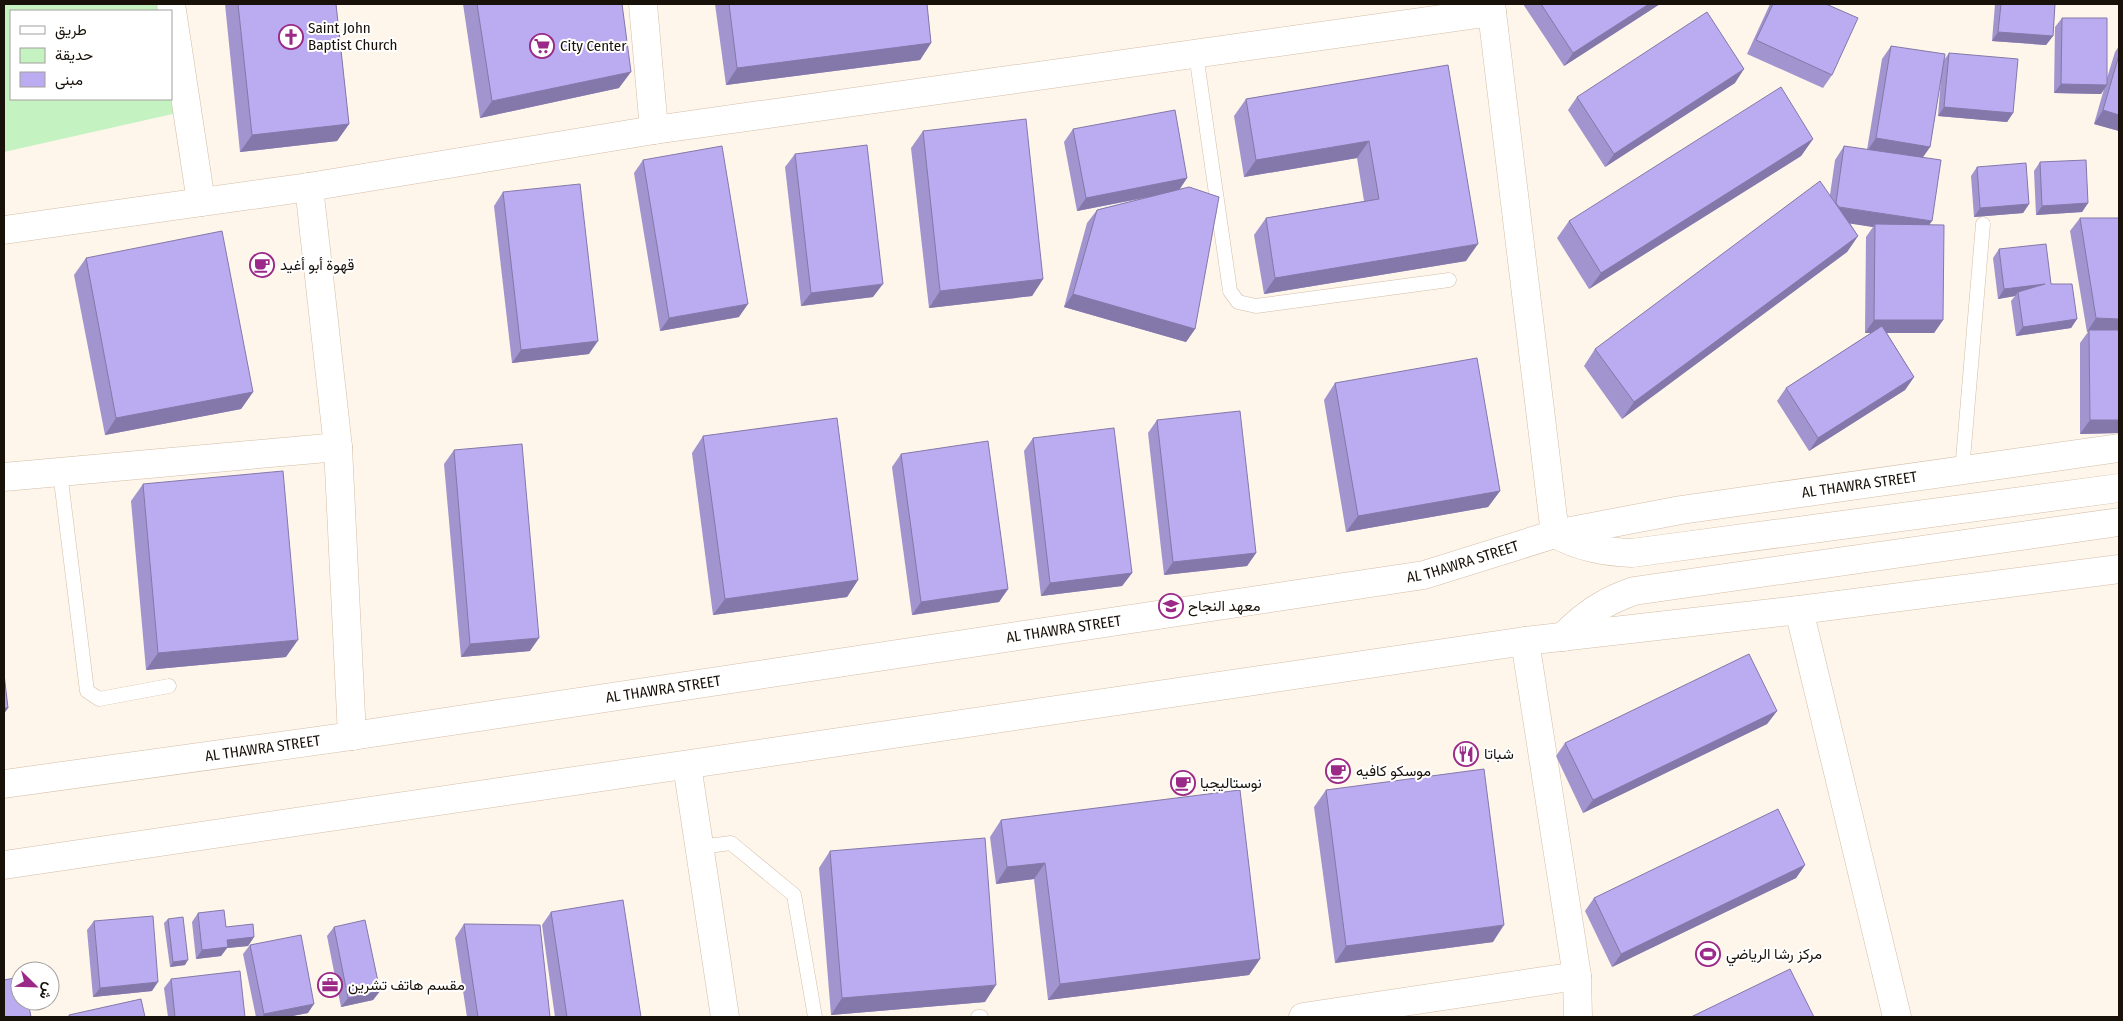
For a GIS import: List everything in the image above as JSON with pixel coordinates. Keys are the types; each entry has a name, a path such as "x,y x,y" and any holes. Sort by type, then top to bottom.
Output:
{"main road":[{"path":"643,4 654,130"},
{"path":"4,230 309,187 654,130 1196,54 1491,8 1555,534 1589,549 1632,553 2119,488"},
{"path":"172,11 201,202"},
{"path":"309,187 338,447 352,736"},
{"path":"4,477 338,447"},
{"name":"AL THAWRA STREET","path":"4,784 352,736 1424,575 1555,534 1681,510 2119,448"},
{"path":"1562,636 1594,608 1612,598 1634,591 2119,522"},
{"path":"4,865 1525,640 1799,610 2119,569"},
{"path":"1799,610 1897,1017"},
{"path":"1525,640 1577,976 1578,1017"},
{"path":"688,765 725,1017"},
{"path":"1304,1017 1577,976"}],"lane":[{"path":"1196,54 1230,291 1238,302 1256,306 1449,280"},
{"path":"1962,471 1983,224"},
{"path":"60,472 86,690 99,699 170,686"},
{"path":"700,848 731,843 794,895 815,1017"}],"green space":[{"path":"4,4 165,4 166,10 10,10 10,100 172,100 172,69 177,113 4,152"}],"building":[{"path":"238,4 336,4 349,124 252,135"},
{"name":"City Center","path":"477,4 622,4 631,72 492,101"},
{"path":"729,4 927,4 931,43 737,68"},
{"path":"1541,4 1649,4 1573,53"},
{"path":"1773,4 1826,4 1858,18 1832,75 1756,40"},
{"path":"2001,4 2055,4 2053,36 1998,32"},
{"path":"1707,12 1744,69 1614,154 1577,97"},
{"path":"2062,18 2107,18 2107,85 2061,84"},
{"path":"1891,46 1945,54 1930,147 1876,138"},
{"path":"1949,53 2018,59 2013,113 1944,107"},
{"path":"2119,55 2119,115 2103,110"},
{"path":"1448,65 1478,244 1275,278 1266,218 1379,199 1369,141 1256,160 1246,99"},
{"path":"1781,87 1813,139 1601,273 1569,221"},
{"path":"1175,110 1187,178 1086,198 1073,129"},
{"path":"1026,119 1043,279 940,291 923,131"},
{"path":"867,145 883,284 811,293 795,154"},
{"path":"722,146 748,304 669,318 643,160"},
{"path":"1844,146 1941,160 1932,221 1839,207 1836,203"},
{"path":"2086,160 2088,203 2042,206 2040,162"},
{"path":"2026,163 2029,204 1980,208 1977,167"},
{"path":"1820,181 1858,236 1634,402 1595,349"},
{"path":"580,184 598,341 521,350 503,192"},
{"path":"1189,187 1219,197 1195,329 1073,294 1097,210"},
{"path":"2080,218 2119,218 2119,319 2096,318"},
{"path":"1875,224 1944,225 1943,320 1874,320"},
{"path":"222,231 253,392 116,418 86,258"},
{"path":"2046,244 2051,284 2072,284 2077,319 2023,327 2018,292 2045,284 2004,289 1999,249"},
{"path":"1882,326 1914,377 1818,438 1786,388"},
{"path":"2089,330 2119,330 2119,420 2090,420"},
{"path":"1477,358 1500,491 1358,516 1335,383"},
{"path":"1240,411 1256,553 1173,562 1157,420"},
{"path":"837,418 858,580 725,599 703,436"},
{"path":"1114,428 1132,573 1050,583 1033,438"},
{"path":"988,441 1008,589 921,602 901,454"},
{"path":"522,444 539,638 470,644 454,450"},
{"path":"283,471 298,640 158,653 143,484"},
{"path":"1749,654 1777,711 1593,800 1565,743"},
{"path":"4,674 8,708 4,708"},
{"path":"1484,769 1504,925 1346,946 1326,790"},
{"path":"1240,790 1260,959 1060,984 1045,863 1007,867 1001,820"},
{"path":"1778,809 1805,865 1621,954 1594,898"},
{"path":"985,838 996,985 842,998 830,851"},
{"path":"623,900 641,1017 567,1017 551,912"},
{"path":"224,910 226,927 253,924 254,937 227,940 228,947 202,950 198,913"},
{"path":"153,916 158,982 100,988 94,921"},
{"path":"183,917 188,960 173,962 168,919"},
{"path":"365,920 380,991 348,998 334,927"},
{"path":"464,924 540,925 550,1017 478,1017"},
{"path":"301,935 314,1004 264,1014 250,945"},
{"path":"1790,969 1814,1017 1691,1017"},
{"path":"240,971 245,1017 175,1017 171,979"},
{"path":"10,979 10,1011 30,1011 31,1017 4,1017 4,980"},
{"path":"141,999 145,1017 69,1017 69,1015"}],"place":[{"name":"Saint John Baptist Church","path":"291,37"},
{"name":"City Center","path":"542,46"},
{"name":"قهوة أبو أغيد","path":"262,265"},
{"name":"معهد النجاح","path":"1171,606"},
{"name":"شباتا","path":"1466,754"},
{"name":"موسكو كافيه","path":"1338,771"},
{"name":"نوستاليجيا","path":"1183,783"},
{"name":"مركز رشا الرياضي","path":"1708,954"},
{"name":"مقسم هاتف تشرين","path":"330,985"}]}
